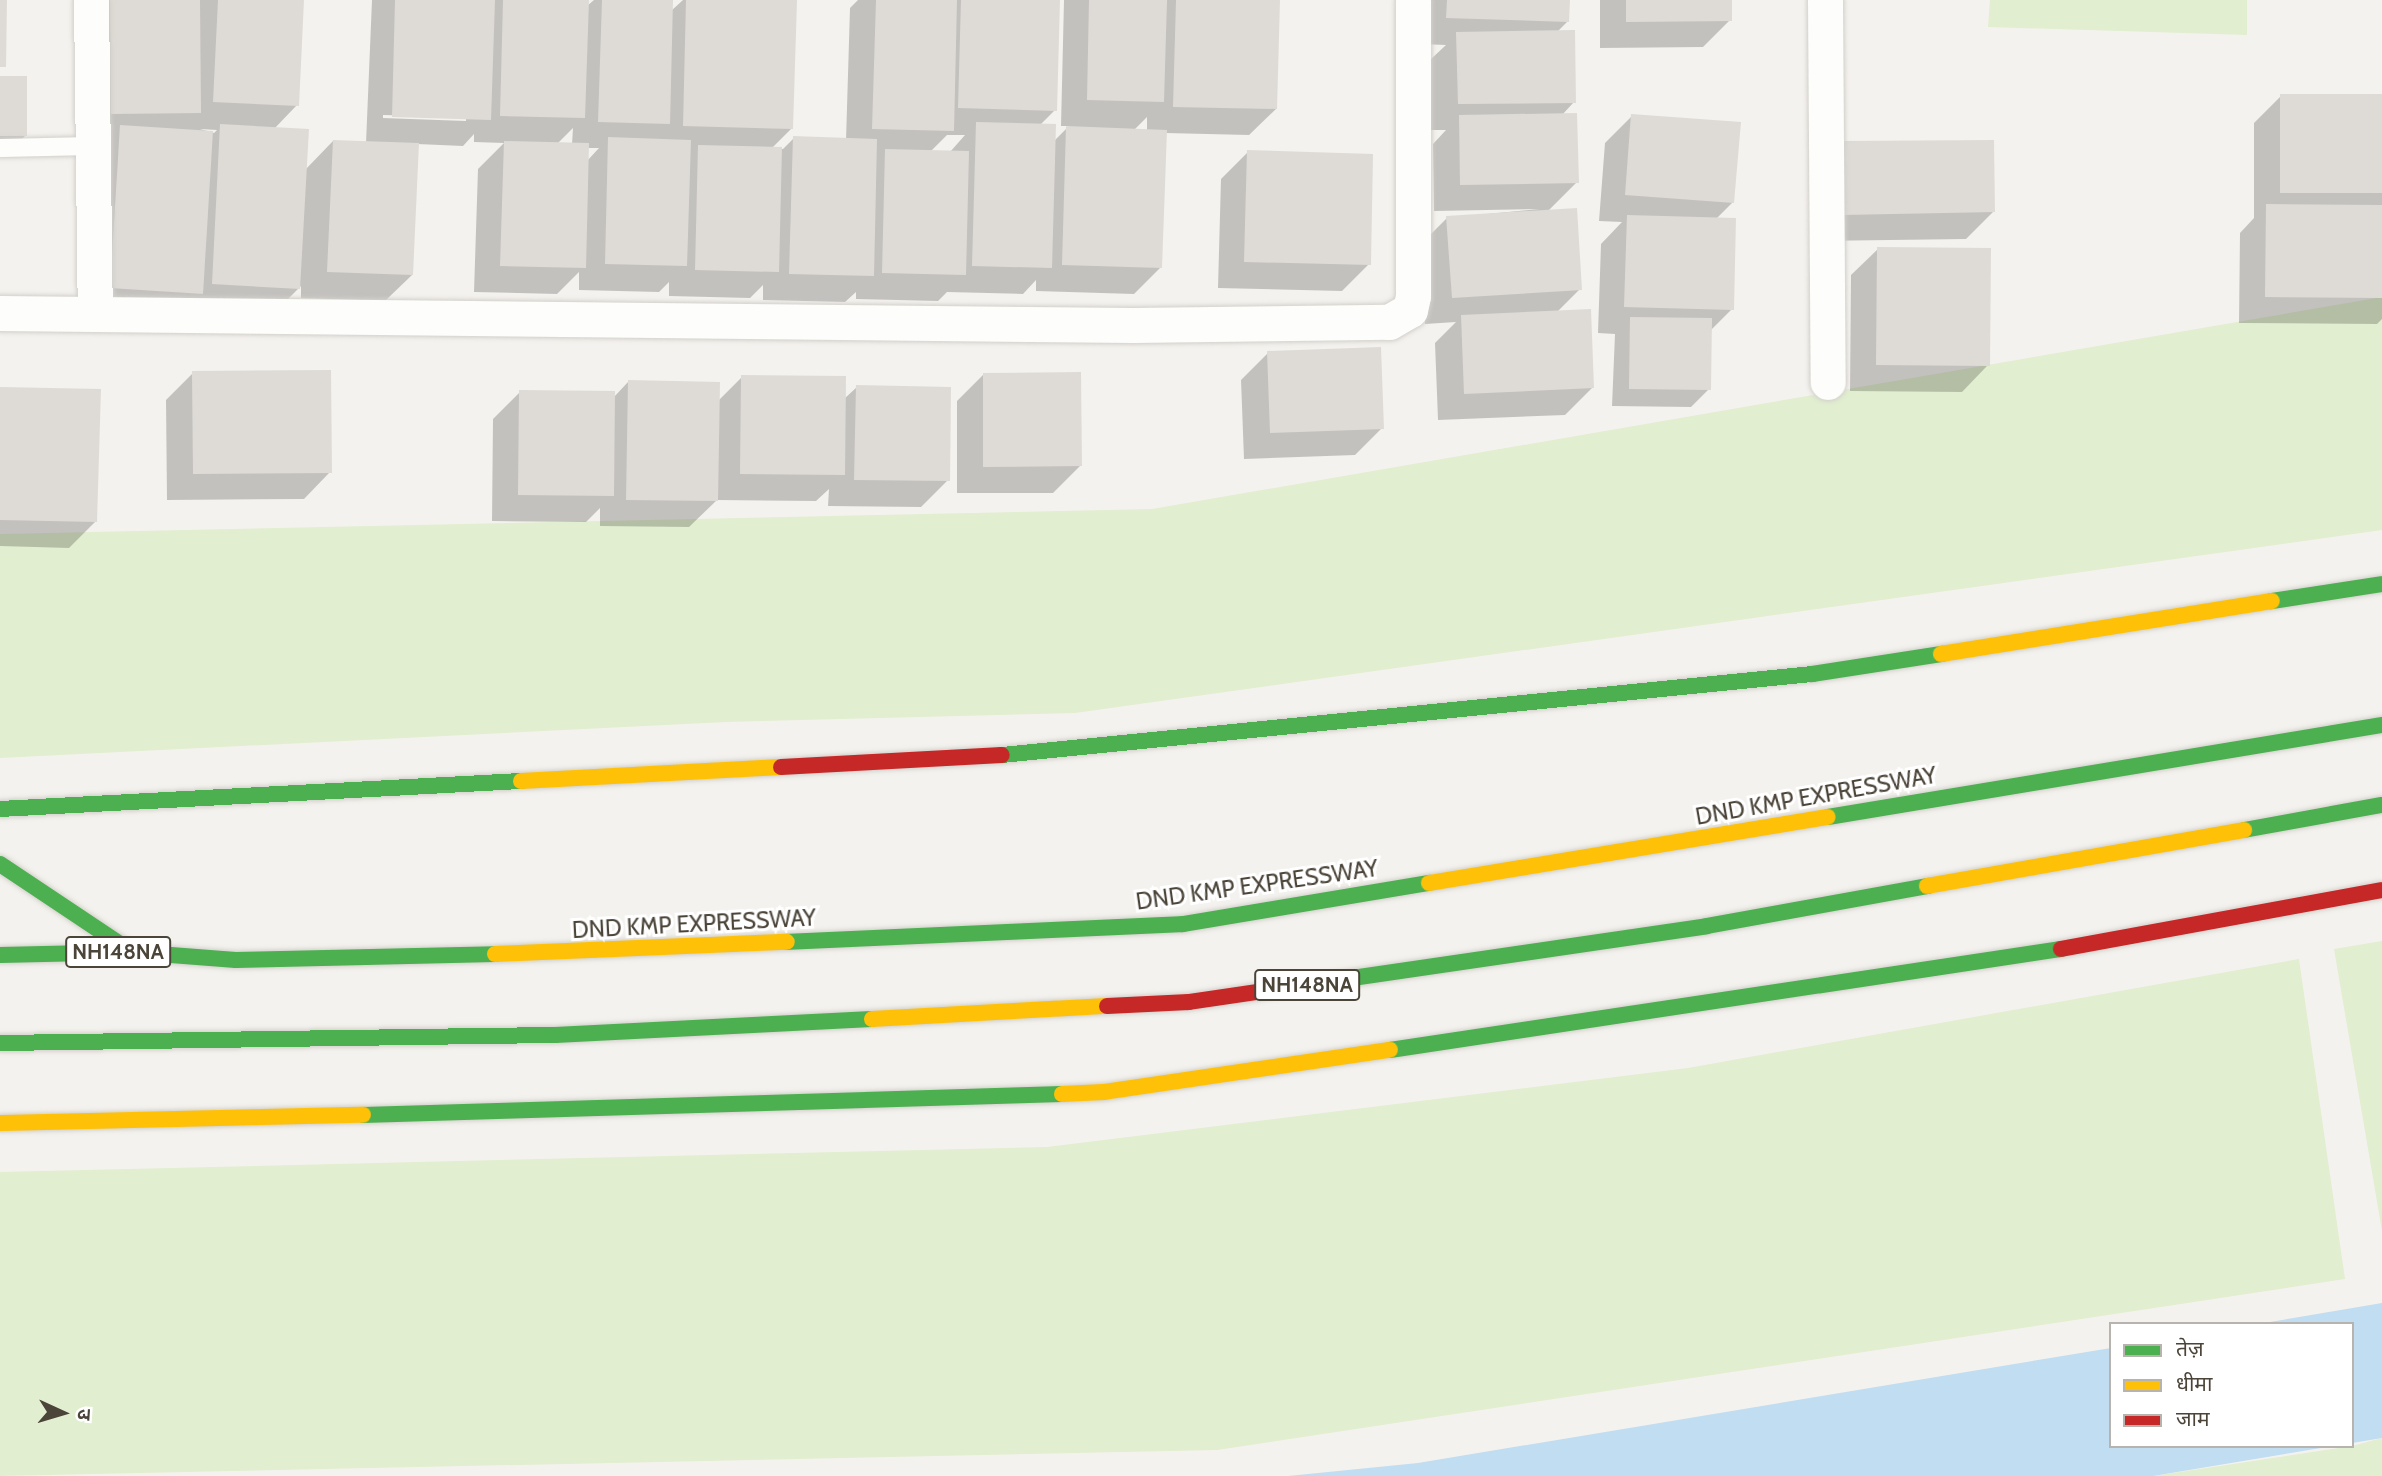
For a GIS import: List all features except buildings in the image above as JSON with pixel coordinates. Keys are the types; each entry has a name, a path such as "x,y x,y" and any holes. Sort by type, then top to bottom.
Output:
{"main road":[{"path":"0,809 1051,752 1812,674 2382,584"},
{"name":"DND KMP EXPRESSWAY","path":"0,956 132,952 236,960 552,953 1183,923 2382,725"},
{"name":"NH148NA","path":"0,1043 555,1035 1189,1002 1707,926 2382,805"},
{"path":"0,864 132,952"},
{"path":"0,1122 900,1102 1104,1092 2020,957 2382,890"}],"street":[{"path":"91,0 95,312"},
{"path":"0,313 1133,325 1389,322 1410,310 1413,296 1413,0"},
{"path":"1825,0 1828,382"}],"lane":[{"path":"0,148 93,146"}],"green space":[{"path":"1990,0 2247,0 2247,35 1988,27"},
{"path":"2382,297 2382,530 1075,713 726,722 0,758 0,534 1152,509"},
{"path":"2382,941 2382,1231 2334,949"},
{"path":"2299,959 2345,1279 1217,1450 0,1476 0,1172 1047,1147 1688,1068"},
{"path":"2382,1438 2382,1476 2153,1476 2339,1448 2354,1448 2354,1445"}],"water":[{"path":"2382,1303 2382,1438 2354,1443 2354,1322 2270,1322"},
{"path":"2109,1348 2109,1448 2321,1448 2153,1476 1288,1476 1418,1463"}],"traffic: fast":[{"path":"2272,601 2382,584"},
{"path":"1002,755 1812,674 1941,654"},
{"path":"1828,817 2382,725"},
{"path":"0,809 521,781"},
{"path":"2244,830 2382,805"},
{"path":"0,864 132,952"},
{"path":"787,942 1183,924 1429,883"},
{"path":"1318,983 1707,926 1927,886"},
{"path":"1390,1050 2061,949"},
{"path":"0,955 132,952 236,960 495,954"},
{"path":"0,1043 555,1035 872,1019"},
{"path":"363,1115 1062,1094"}],"traffic: slow":[{"path":"1941,654 2272,601"},
{"path":"521,781 781,767"},
{"path":"1429,883 1828,817"},
{"path":"1927,886 2244,830"},
{"path":"495,954 787,942"},
{"path":"872,1019 1107,1006"},
{"path":"1062,1094 1104,1092 1390,1050"},
{"path":"0,1123 363,1115"}],"traffic: jam":[{"path":"781,767 1002,755"},
{"path":"2061,949 2382,890"},
{"path":"1107,1006 1189,1002 1318,983"}]}
